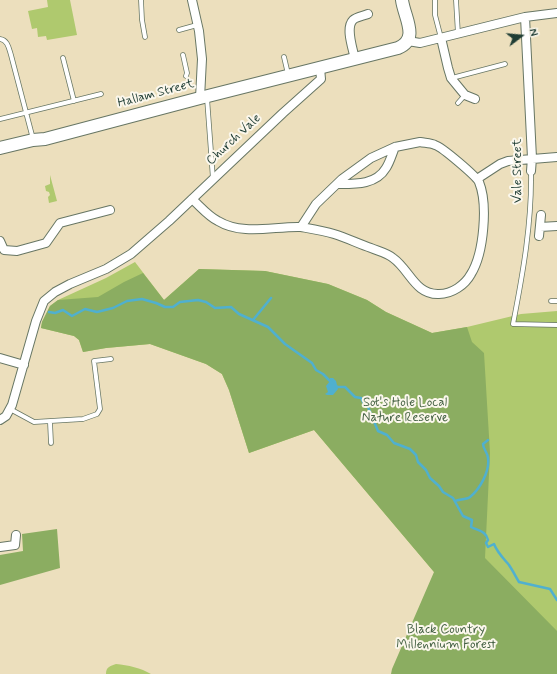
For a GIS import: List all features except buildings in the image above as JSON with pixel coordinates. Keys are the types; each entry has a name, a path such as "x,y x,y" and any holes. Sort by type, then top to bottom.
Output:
{"street":[{"path":"192,0 202,59 204,97"},
{"path":"320,68 405,45 408,41 410,31 402,0"},
{"path":"408,41 420,43 525,17 557,13"},
{"path":"356,59 350,37 350,24 353,19 368,14"},
{"name":"Vale Street","path":"525,17 532,158 531,171"},
{"path":"441,38 451,78 465,95 475,99"},
{"name":"Hallam Street","path":"0,148 33,140 45,139 320,68"},
{"name":"Church Vale","path":"11,407 34,325 44,301 55,292 106,269 131,254 321,79 322,75 320,68"},
{"path":"192,199 210,216 232,228 248,229 287,226 302,227 333,234 392,257 401,265 414,283 423,290 431,294 440,294 454,291 463,284 471,274 476,263 481,245 484,220 483,196 477,179 452,157 436,145 420,142 395,147 371,158 338,184 316,204 302,227"},
{"path":"338,184 358,184 374,180 386,169 395,147"},
{"path":"477,179 500,164 508,161 557,157"},
{"path":"0,241 4,250 17,251 38,246 46,243 60,223 110,210"},
{"path":"539,236 541,215"},
{"path":"540,226 557,226"},
{"path":"0,358 24,365"},
{"path":"0,420 6,416 11,407"},
{"path":"0,547 15,545 16,535"}],"lane":[{"path":"141,0 145,37"},
{"path":"435,0 435,16 441,38"},
{"path":"456,0 458,34"},
{"path":"179,30 197,25"},
{"path":"0,39 3,39 8,44 10,50 33,140"},
{"path":"183,55 188,73 186,76"},
{"path":"284,57 289,76"},
{"path":"63,58 74,101"},
{"path":"451,78 505,64"},
{"path":"0,119 101,94"},
{"path":"458,103 465,95"},
{"path":"204,97 213,179"},
{"name":"Vale Street","path":"531,171 532,198 527,244 513,324 557,325"},
{"path":"551,302 557,301"},
{"path":"11,407 34,422 83,419 97,414 100,409 94,361 111,359"},
{"path":"50,422 51,443"}],"green space":[{"path":"47,0 70,0 77,35 47,40 46,36 38,37 37,28 32,29 28,11 48,7"},
{"path":"50,175 57,201 49,203 48,197 50,195 49,192 46,191 45,186 50,184"},
{"name":"Sot's Hole Local Nature Reserve","path":"135,262 164,300 199,269 265,271 328,284 367,300 386,312 432,333 467,327 521,314 557,311 557,674 434,572 314,430 249,453 229,390 222,374 206,364 150,344 106,348 83,352 79,340 74,336 41,328 42,322 50,306 58,300 106,278"},
{"name":"Sot's Hole Local Nature Reserve","path":"199,269 265,271 328,284 367,300 386,312 432,333 467,327 472,342 484,353 490,453 485,558 557,631 557,674 391,674 434,572 314,430 249,453 229,390 222,374 206,364 150,344 106,348 83,352 79,340 74,336 41,328 42,322 50,306 58,300 98,297 143,273 164,300"},
{"path":"57,529 60,568 0,585 0,555 23,551 22,534"},
{"path":"116,664 134,667 151,674 106,674 110,666"}],"water":[{"path":"330,378 333,378 336,381 338,389 333,395 327,395 325,394 328,392 326,386 330,381"}],"waterway":[{"path":"253,320 271,298"},
{"path":"49,312 55,313 63,310 72,316 85,309 97,312 113,308 127,301 142,299 165,307 173,307 180,302 198,300 206,302 215,308 231,307 239,314 268,327 285,344 312,363 316,370 323,374 332,383"},
{"path":"336,386 345,387 355,397 361,398 364,404 368,407 378,431 387,435 394,443 410,449 416,455 418,462 426,470 430,478 443,492 453,498 463,516 472,520 471,527 486,535 488,540 486,543 488,547 494,544 519,582 550,589 557,600"},
{"path":"455,501 467,499 474,494 484,479 488,456 483,444 488,440"}],"park label":[{"name":"Black Country Millennium Forest","path":"446,638"}]}
